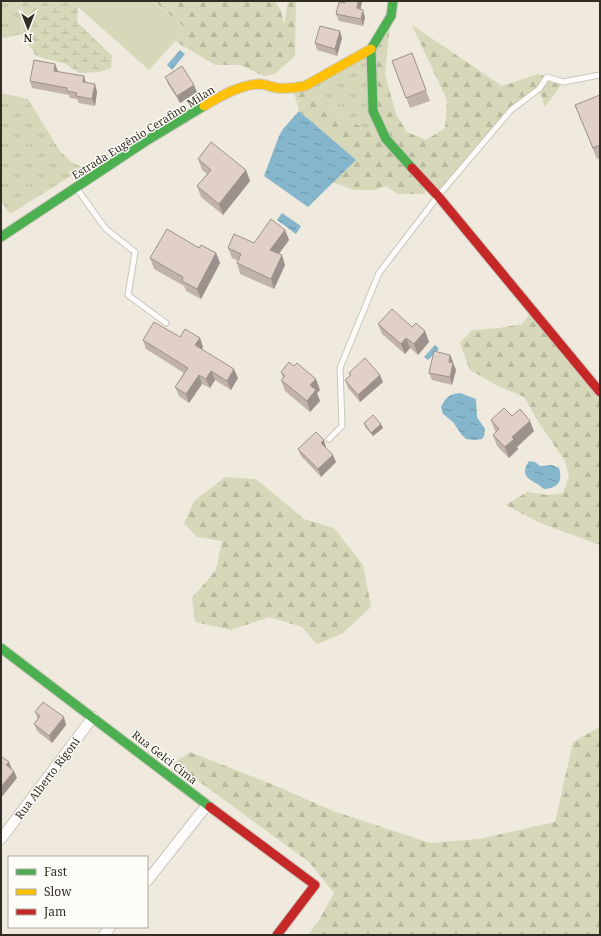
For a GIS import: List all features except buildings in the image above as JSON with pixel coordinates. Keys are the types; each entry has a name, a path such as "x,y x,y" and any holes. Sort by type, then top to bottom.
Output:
{"street":[{"path":"393,1 391,16 371,49 373,111 386,139 438,196 600,392"},
{"name":"Estrada Eugênio Cerafino Milan","path":"1,237 146,141 224,94 242,87 260,84 293,89 305,86 371,49"},
{"name":"Rua Gelci Cima","path":"1,648 207,805 315,885 277,935"},
{"name":"Rua Alberto Rigoni","path":"1,839 93,717"},
{"path":"148,880 207,805"}],"lane":[{"path":"329,439 342,426 340,368 379,273 438,196 511,110 539,89 547,77 563,82 600,75"},
{"path":"76,188 106,229 135,252 128,295 166,322"}],"green space":[{"path":"1,1 22,1 22,34 1,38"},
{"path":"22,1 83,1 78,7 77,22 112,56 111,68 99,72 79,73 66,64 36,56 22,34"},
{"path":"83,1 153,1 186,29 149,70 78,7"},
{"path":"154,1 276,1 281,10 284,25 288,1 296,1 295,56 275,74 264,76 241,65 215,65 175,41 186,29"},
{"path":"391,16 385,74 396,114 407,132 426,140 445,128 447,100 412,25 502,86 538,74 563,82 545,107 539,89 511,110 438,196 429,186 424,194 398,194 386,186 375,190 354,190 333,182 355,160 299,111 293,89 305,86 323,105 352,122 386,138 373,111 371,49"},
{"path":"371,49 386,139 323,105 305,86"},
{"path":"1,93 28,99 60,151 71,162 84,168 10,214 1,202"},
{"path":"532,311 600,392 600,545 540,523 506,505 527,492 548,495 563,493 569,476 565,461 539,423 524,397 500,387 470,370 460,343 472,330 499,328 522,324"},
{"path":"225,477 256,479 304,519 334,528 363,565 371,607 342,634 317,644 302,627 269,617 231,630 195,622 192,598 216,570 222,541 197,537 184,523 194,501"},
{"path":"600,727 600,935 308,935 318,922 334,893 309,862 174,763 190,752 274,785 333,811 430,843 479,839 555,822 573,742"}],"water":[{"path":"180,50 185,54 172,70 167,65"},
{"path":"299,111 356,160 308,207 264,176 279,136 283,129"},
{"path":"282,213 301,226 296,234 277,220"},
{"path":"435,345 439,349 428,360 424,357"},
{"path":"460,393 476,399 477,417 485,429 482,439 466,439 453,422 443,414 441,407 446,398 450,395"},
{"path":"529,461 535,462 540,466 552,465 559,468 560,481 556,486 544,489 526,475 526,467"}],"traffic: fast":[{"path":"393,1 391,16 371,49 373,111 386,139 412,168"},
{"path":"1,237 146,141 204,106"},
{"path":"1,648 210,807"}],"traffic: slow":[{"path":"204,106 217,98 244,86 261,84 277,88 294,88 305,86 371,49"}],"traffic: jam":[{"path":"412,168 438,196 600,392"},
{"path":"210,807 315,885 277,935"}]}
